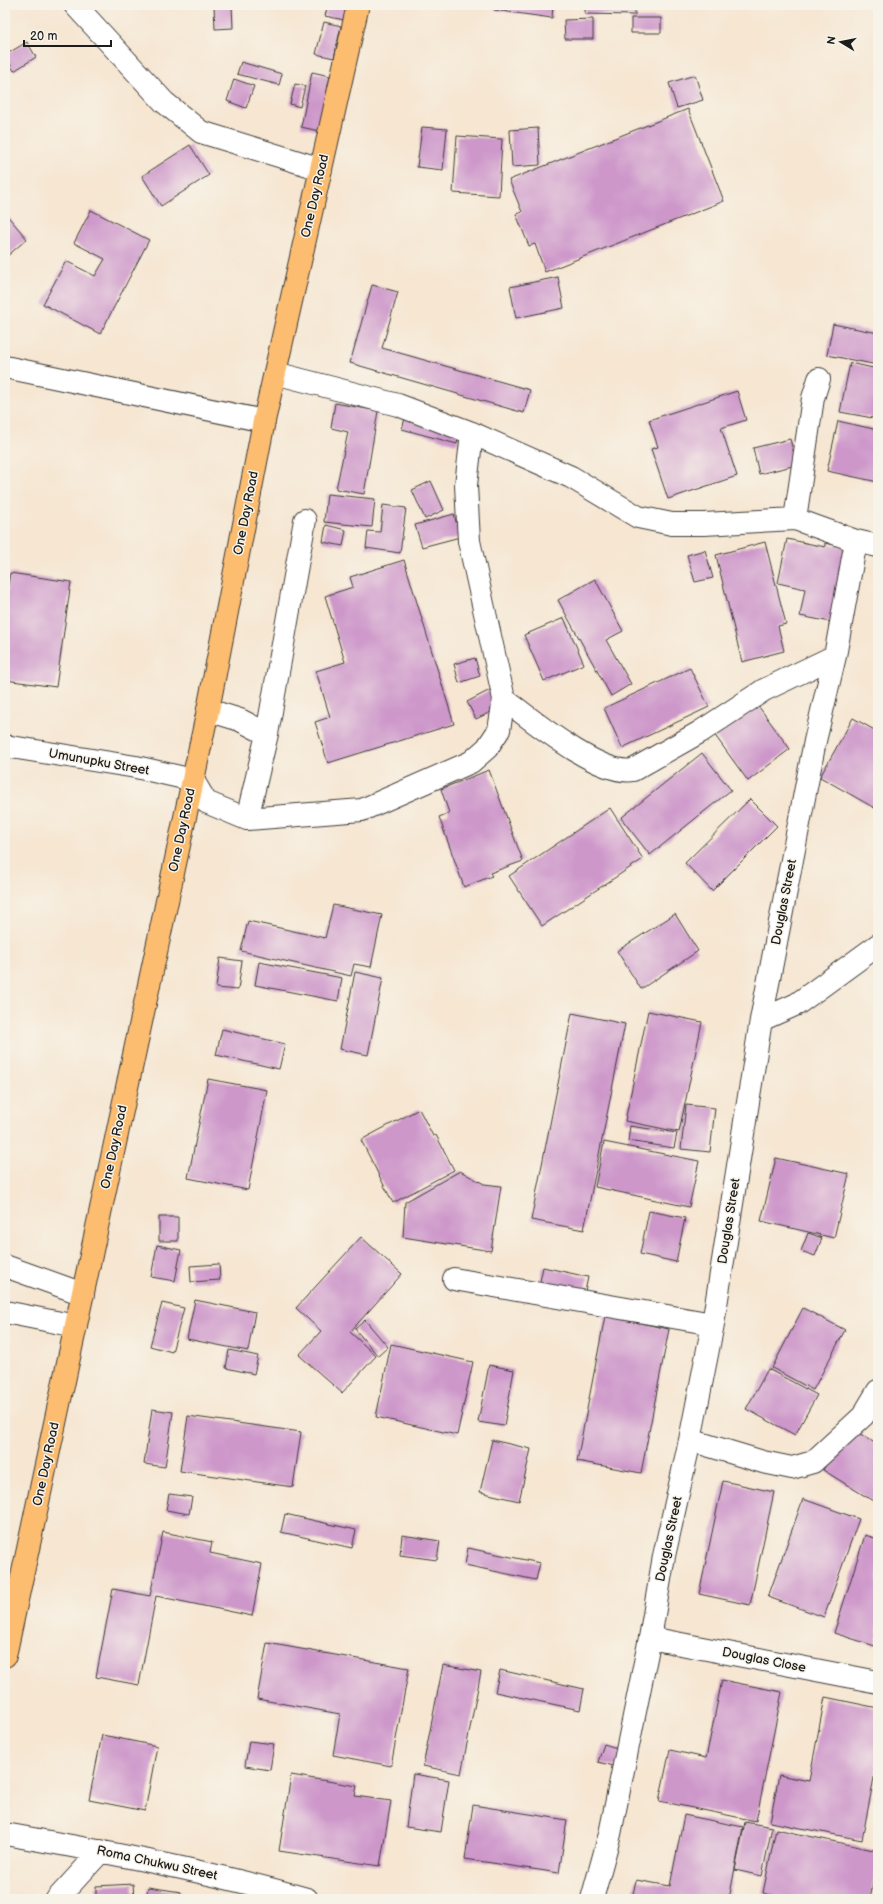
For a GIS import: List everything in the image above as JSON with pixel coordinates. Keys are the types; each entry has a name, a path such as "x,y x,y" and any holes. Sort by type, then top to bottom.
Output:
{"main road":[{"name":"One Day Road","path":"5,1656 208,710 264,421 358,5"}],"street":[{"path":"75,5 164,102 201,132 321,169"},
{"path":"5,367 264,421"},
{"path":"275,373 398,405 472,433 571,477 638,517 672,524 704,524 795,519 856,541 878,546"},
{"path":"795,519 813,398 819,379"},
{"path":"192,780 206,802 247,819 362,810 471,762 487,748 499,730 504,699 469,541 466,485 472,433"},
{"path":"247,819 267,734 305,520"},
{"name":"Douglas Street","path":"592,1899 610,1834 650,1638 664,1556 690,1440 713,1324 761,1020 815,741 835,656 856,541"},
{"path":"504,699 577,752 623,772 633,770 700,732 764,690 835,656"},
{"path":"208,710 240,720 267,734"},
{"name":"Umunupku Street","path":"5,746 136,767 192,780"},
{"path":"761,1020 797,1004 878,945"},
{"path":"5,1266 83,1294"},
{"path":"454,1279 713,1324"},
{"path":"5,1312 76,1326"},
{"path":"690,1440 763,1462 792,1468 813,1462 863,1416 878,1392"},
{"name":"Douglas Close","path":"650,1638 878,1682"},
{"name":"Roma Chukwu Street","path":"5,1834 101,1851 254,1884 308,1899"},
{"path":"58,1899 101,1851"}],"building":[{"path":"214,5 232,5 233,28 215,29"},
{"path":"328,5 353,5 349,21 325,16"},
{"path":"495,5 553,5 552,18 494,10"},
{"path":"585,5 635,5 635,15 585,14"},
{"path":"631,18 661,18 661,33 631,33"},
{"path":"593,19 593,39 565,39 564,20"},
{"path":"324,22 341,26 334,58 316,54"},
{"path":"27,42 36,57 14,71 5,55"},
{"path":"241,62 282,74 279,85 237,74"},
{"path":"312,72 330,76 319,131 301,127"},
{"path":"695,75 703,100 677,108 669,83"},
{"path":"234,79 254,86 246,108 227,101"},
{"path":"295,84 305,86 300,107 290,104"},
{"path":"688,109 724,201 545,272 535,244 529,246 516,214 522,212 509,180"},
{"path":"422,127 447,129 443,170 417,167"},
{"path":"538,128 540,165 512,167 510,130"},
{"path":"457,136 502,139 499,196 453,193"},
{"path":"190,145 209,175 161,206 142,176"},
{"path":"91,210 149,240 100,334 43,304 66,261 95,276 105,259 74,243"},
{"path":"5,213 27,239 5,258"},
{"path":"558,277 564,308 516,318 510,287"},
{"path":"372,285 398,292 382,348 530,390 524,413 350,363"},
{"path":"833,324 878,333 878,365 827,355"},
{"path":"850,363 878,369 878,419 840,412"},
{"path":"737,391 746,420 721,428 737,476 668,499 651,449 658,447 649,420"},
{"path":"335,403 378,411 364,494 336,489 348,432 331,428"},
{"path":"406,415 460,430 457,444 402,429"},
{"path":"838,421 878,430 878,482 827,471"},
{"path":"790,439 797,465 759,474 753,448"},
{"path":"431,481 444,510 425,519 412,490"},
{"path":"327,494 375,499 372,527 324,522"},
{"path":"383,505 406,508 400,553 366,548 368,531 380,532"},
{"path":"454,514 460,537 422,547 415,525"},
{"path":"326,525 346,530 343,546 323,542"},
{"path":"787,539 825,547 825,543 852,548 836,623 800,616 805,589 778,583"},
{"path":"765,542 786,624 778,626 784,651 742,662 716,555"},
{"path":"705,550 713,578 695,582 687,555"},
{"path":"404,560 454,724 328,763 315,722 330,717 316,671 345,662 325,596 353,587 350,577"},
{"path":"10,573 71,582 56,687 5,680 5,603"},
{"path":"595,579 623,631 606,640 631,684 611,696 558,600"},
{"path":"564,618 584,664 544,681 524,635"},
{"path":"475,658 480,676 459,683 454,664"},
{"path":"690,668 709,707 622,748 604,708"},
{"path":"490,690 499,708 476,719 467,702"},
{"path":"756,703 790,749 748,781 714,734"},
{"path":"853,718 878,732 878,810 820,777"},
{"path":"702,753 731,790 650,855 621,818"},
{"path":"489,770 523,861 490,873 492,876 464,887 439,817 449,813 441,789"},
{"path":"750,799 777,826 712,891 685,863"},
{"path":"610,808 643,859 542,926 509,876"},
{"path":"333,905 382,915 371,967 354,964 351,976 241,951 248,921 325,938"},
{"path":"675,914 698,951 641,989 617,951"},
{"path":"220,958 242,961 238,990 216,988"},
{"path":"259,962 342,978 338,1001 255,985"},
{"path":"355,972 383,978 368,1055 340,1049"},
{"path":"648,1011 702,1022 679,1132 625,1121"},
{"path":"572,1013 625,1024 584,1230 531,1220"},
{"path":"222,1029 285,1044 279,1069 216,1055"},
{"path":"208,1079 267,1090 248,1190 188,1178"},
{"path":"686,1105 715,1108 710,1152 681,1149"},
{"path":"419,1109 433,1136 436,1135 454,1170 393,1203 361,1140"},
{"path":"630,1126 677,1133 674,1148 628,1141"},
{"path":"604,1142 699,1161 689,1207 595,1187"},
{"path":"776,1158 849,1174 834,1238 761,1221"},
{"path":"460,1171 484,1184 501,1186 491,1251 403,1237 405,1202"},
{"path":"649,1211 685,1218 676,1262 640,1254"},
{"path":"159,1217 178,1217 178,1241 159,1241"},
{"path":"808,1233 822,1238 815,1256 801,1251"},
{"path":"361,1237 402,1274 350,1332 376,1356 342,1393 299,1355 321,1331 296,1308"},
{"path":"157,1245 181,1250 175,1281 151,1277"},
{"path":"219,1264 220,1280 191,1282 190,1266"},
{"path":"543,1267 588,1277 583,1301 538,1291"},
{"path":"195,1300 255,1312 248,1351 187,1339"},
{"path":"162,1303 184,1308 172,1352 150,1346"},
{"path":"803,1308 845,1330 813,1390 772,1368"},
{"path":"605,1316 669,1329 641,1473 577,1461"},
{"path":"365,1320 388,1347 378,1356 355,1329"},
{"path":"391,1344 473,1362 457,1435 376,1417"},
{"path":"229,1350 258,1356 254,1374 226,1368"},
{"path":"489,1365 514,1370 504,1426 478,1422"},
{"path":"768,1369 817,1395 795,1435 746,1409"},
{"path":"152,1409 173,1412 165,1467 144,1464"},
{"path":"188,1416 301,1432 293,1487 180,1471"},
{"path":"849,1427 878,1445 878,1504 823,1470"},
{"path":"492,1440 531,1449 519,1501 480,1492"},
{"path":"723,1481 774,1492 750,1605 699,1594"},
{"path":"169,1494 192,1497 189,1514 166,1510"},
{"path":"803,1499 859,1519 824,1617 768,1597"},
{"path":"285,1514 356,1530 352,1548 281,1532"},
{"path":"163,1532 212,1542 210,1553 262,1564 252,1616 156,1596 139,1685 96,1677 113,1589 150,1596"},
{"path":"402,1535 440,1541 437,1560 400,1555"},
{"path":"865,1535 878,1539 878,1635 875,1646 834,1633"},
{"path":"468,1548 540,1563 536,1580 465,1565"},
{"path":"267,1643 409,1668 391,1766 333,1755 340,1714 257,1699"},
{"path":"443,1665 481,1672 461,1774 423,1766"},
{"path":"500,1670 584,1689 580,1710 495,1692"},
{"path":"722,1680 782,1692 756,1821 659,1801 670,1750 706,1758"},
{"path":"825,1697 878,1708 878,1757 862,1840 770,1822 779,1775 809,1781"},
{"path":"102,1735 157,1746 145,1811 89,1800"},
{"path":"249,1741 274,1744 270,1770 245,1766"},
{"path":"604,1744 623,1750 618,1767 598,1762"},
{"path":"413,1774 449,1780 441,1832 406,1827"},
{"path":"291,1775 357,1786 355,1796 391,1801 380,1866 279,1851"},
{"path":"473,1805 567,1820 559,1873 465,1859"},
{"path":"684,1815 743,1827 729,1899 632,1899 636,1880 670,1886"},
{"path":"745,1822 772,1827 762,1876 735,1870"},
{"path":"776,1829 878,1851 878,1860 870,1899 790,1899 763,1893"},
{"path":"133,1884 134,1899 96,1899 96,1886"},
{"path":"148,1887 181,1892 179,1899 146,1899"}]}
